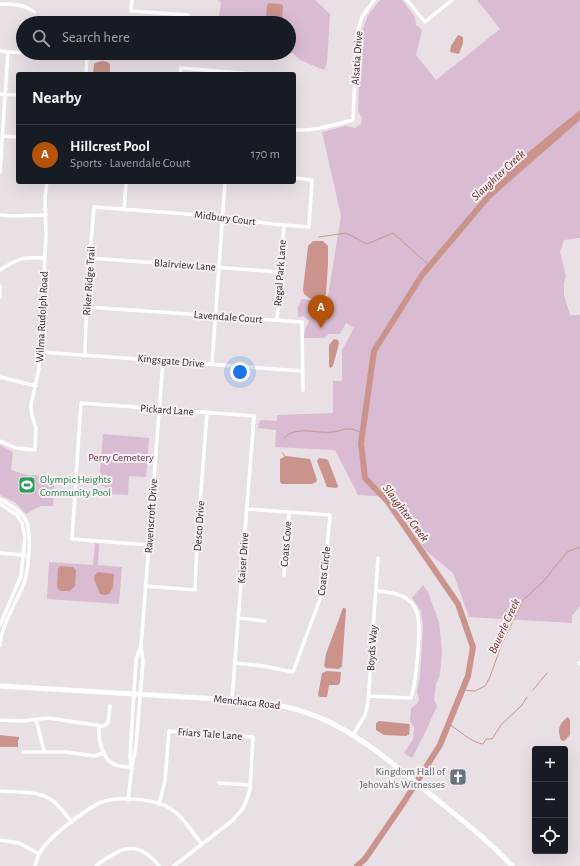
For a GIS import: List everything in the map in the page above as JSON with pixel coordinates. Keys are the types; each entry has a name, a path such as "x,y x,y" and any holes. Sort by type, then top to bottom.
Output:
{"main road":[{"name":"Menchaca Road","path":"0,686 232,699 292,708 313,715 353,735 405,774 484,839 512,866"}],"street":[{"path":"132,0 132,11 188,15"},
{"name":"Alsatia Drive","path":"296,130 310,130 353,120 356,41 359,24 366,10 374,0"},
{"path":"407,0 425,22 452,0"},
{"path":"0,4 29,7 34,12"},
{"path":"0,51 16,53"},
{"path":"0,172 8,52"},
{"path":"86,72 87,60"},
{"path":"180,72 180,68 229,72"},
{"path":"0,94 16,95"},
{"path":"2,136 16,137"},
{"name":"Midbury Court","path":"94,207 223,217 309,227 312,180 296,178"},
{"name":"Wilma Rudolph Road","path":"0,441 16,448 36,450 36,428 31,411 32,399 38,375 40,352 45,258 45,197 47,184"},
{"path":"212,364 225,184"},
{"path":"124,209 126,185"},
{"name":"Riker Ridge Trail","path":"85,354 94,207"},
{"path":"0,214 11,216 46,215"},
{"name":"Regal Park Lane","path":"277,320 284,225"},
{"path":"0,270 19,259 45,258"},
{"name":"Blairview Lane","path":"90,258 280,272"},
{"path":"0,286 0,297"},
{"name":"Lavendale Court","path":"87,307 302,322 303,390"},
{"name":"Kingsgate Drive","path":"40,352 85,354 303,371"},
{"name":"Ravenscroft Drive","path":"128,800 136,746 143,661 141,647 145,586 163,361"},
{"path":"0,377 36,386"},
{"name":"Pickard Lane","path":"76,492 76,462 81,403 254,416"},
{"name":"Desco Drive","path":"145,586 195,590 206,413"},
{"name":"Kaiser Drive","path":"232,699 254,416"},
{"path":"103,494 76,492 72,539 149,545"},
{"path":"0,499 21,513 28,524 30,537 27,571 24,583 4,628 0,645"},
{"path":"0,504 16,515 22,523 25,532 20,579 0,625"},
{"name":"Coats Circle","path":"235,663 263,666 293,672 321,599 324,583 330,515 247,508"},
{"name":"Coats Cove","path":"284,576 289,512"},
{"path":"0,553 28,555"},
{"name":"Boyds Way","path":"353,735 365,714 369,696 378,558"},
{"path":"369,696 411,698 416,680 420,629 416,609 409,600 398,593 376,590"},
{"path":"238,618 265,620"},
{"name":"Ravenscroft Drive","path":"132,767 130,756 136,660 141,647"},
{"path":"0,720 21,721 48,718 63,719 100,726 106,725 108,722 110,706"},
{"path":"36,719 44,751"},
{"path":"100,726 100,741 104,753 109,761 114,765 132,767"},
{"name":"Friars Tale Lane","path":"159,804 165,781 169,731 253,737 250,785"},
{"path":"23,752 44,751 94,756 104,753"},
{"path":"174,866 233,820 240,812 247,799 250,785 219,783"},
{"path":"0,791 34,794 47,797 55,803 72,822"},
{"path":"35,866 39,854 46,844 89,808 112,800 128,800 159,804 170,809 178,815 202,844"},
{"path":"0,840 19,843 39,854"},
{"path":"96,866 114,852 127,849 145,853 159,866"}],"green space":[{"path":"218,0 315,0 330,14 327,63 324,70 300,60 296,56 296,16 219,16 221,3"},
{"path":"380,0 402,0 415,17 416,25 422,30 416,55 436,80 500,29 477,0 580,0 580,238 564,240 560,252 566,276 564,283 564,295 570,315 580,315 580,606 572,616 572,623 469,617 453,573 425,550 392,497 358,495 335,450 275,447 276,430 258,428 261,420 277,421 277,415 333,413 333,381 342,381 342,350 354,328 346,323 340,334 329,334 324,338 304,338 305,330 309,321 303,316 298,317 298,307 302,299 327,302 341,216 322,132 345,126 355,128 361,124 362,118 358,111 361,34 368,15"},
{"name":"Perry Cemetery","path":"103,434 149,438 146,477 129,476 128,495 111,494 109,490 99,485"},
{"name":"Olympic Heights Community Pool","path":"0,445 13,452 11,470 27,475 55,476 53,506 40,506 26,514 16,503 0,495"},
{"path":"95,543 99,544 98,565 122,567 119,604 47,599 49,562 93,565"},
{"path":"423,585 428,592 439,622 442,651 440,675 436,684 434,699 437,706 412,758 404,753 413,739 414,727 410,721 411,708 417,704 419,700 417,691 420,677 423,626 421,611 412,598"}],"shaded area":[{"path":"269,3 281,4 283,6 282,16 266,16 267,5"},
{"path":"458,35 463,37 463,43 459,54 450,52 451,46"},
{"path":"103,61 110,64 110,72 93,72 94,64"},
{"path":"580,110 580,120 493,196 487,193 486,189 510,167"},
{"path":"313,241 323,241 328,246 326,294 320,300 309,298 304,294 303,290 308,246"},
{"path":"334,339 338,340 339,343 333,366 330,368 329,345"},
{"path":"286,456 310,459 317,480 316,482 312,484 282,484 280,482 280,459"},
{"path":"319,458 328,460 338,486 337,488 327,487 317,461"},
{"path":"61,566 73,567 76,570 75,586 70,591 61,591 57,588 58,568"},
{"path":"98,572 114,574 113,587 109,594 100,594 94,579 94,576"},
{"path":"343,608 346,610 342,666 339,669 326,668 324,666 326,654"},
{"path":"327,671 341,672 340,683 338,685 329,685 327,697 320,697 318,695 322,673"},
{"path":"568,717 570,720 570,735 564,741 561,740 559,730 561,724"},
{"path":"379,721 409,724 409,735 384,735 376,730 376,723"},
{"path":"0,735 19,737 18,747 0,747"}],"waterway":[{"name":"Slaughter Creek","path":"357,866 365,859 404,802 440,745 468,676 473,647 458,604 388,502 365,478 361,443 374,351 422,275 495,190"},
{"path":"319,237 346,233 367,244 393,233 430,266"},
{"path":"284,438 289,434 301,431 335,432 352,429 362,434"},
{"path":"283,453 285,457"},
{"name":"Bauerle Creek","path":"462,690 475,691 485,686 490,677 501,646 523,600 543,582 567,552 580,547"},
{"path":"533,690 547,673"},
{"path":"449,724 470,739 483,744 486,739 492,739 501,725 522,705 527,697"}],"place":[{"name":"Hillcrest Pool","path":"321,328"},
{"name":"Olympic Heights Community Pool","path":"27,485"},
{"name":"Kingdom Hall of Jehovah's Witnesses","path":"458,777"}]}
